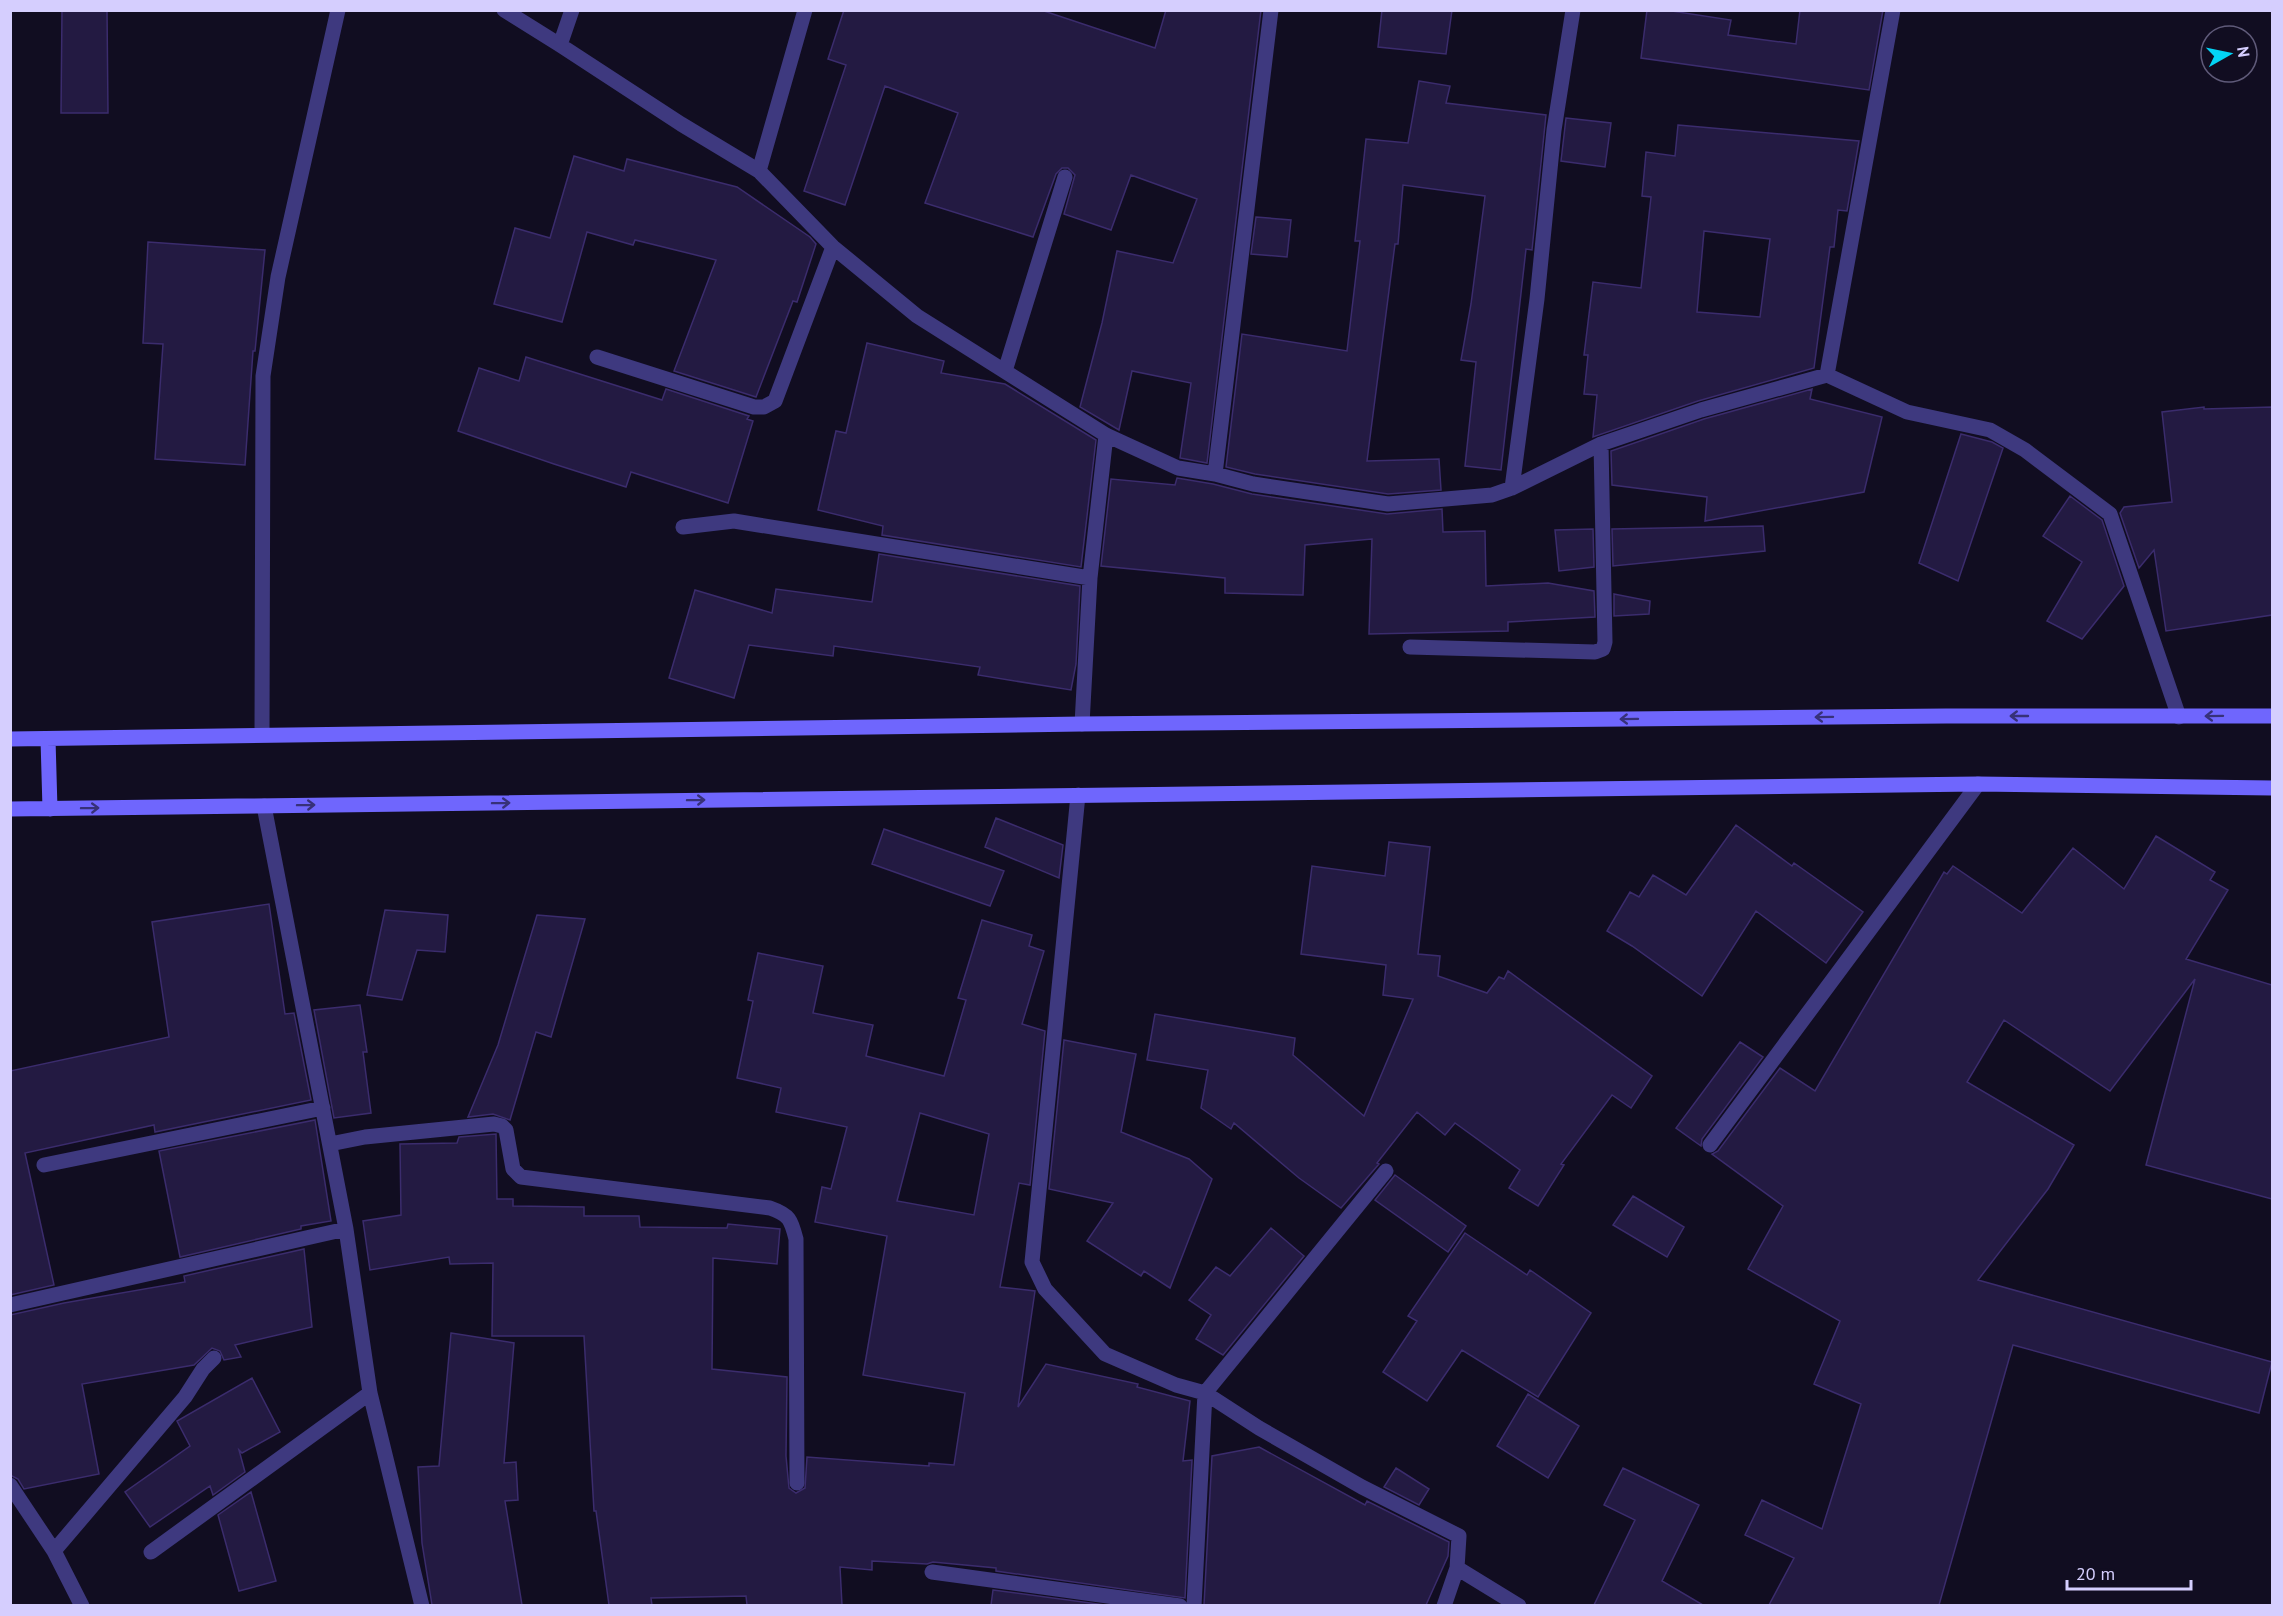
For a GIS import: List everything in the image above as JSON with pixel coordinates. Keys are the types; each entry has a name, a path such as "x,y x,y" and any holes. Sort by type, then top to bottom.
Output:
{"main road":[{"path":"10,739 1082,724 1923,716 2272,716"},
{"path":"48,738 50,809"},
{"path":"10,808 1978,784 2272,788"}],"street":[{"path":"262,734 263,376 278,277 338,10"},
{"path":"504,10 681,124 759,171 833,247 917,316 1106,435 1178,468 1254,484 1388,504 1492,495 1512,488 1601,444 1701,410 1827,375 1907,412 1990,430 2025,450 2110,514 2179,717"},
{"path":"561,45 572,10"},
{"path":"759,171 805,10"},
{"path":"1215,474 1271,10"},
{"path":"1512,488 1537,299 1554,130 1573,10"},
{"path":"1827,375 1893,10"},
{"path":"1005,371 1065,177"},
{"path":"597,357 754,407 764,407 775,401 833,247"},
{"path":"1082,724 1090,578 1106,435"},
{"path":"1410,647 1594,652 1603,649 1605,642 1601,444"},
{"path":"683,527 734,521 1090,578"},
{"path":"1710,1145 1978,784"},
{"path":"1078,795 1032,1262 1045,1289 1105,1354 1176,1385 1205,1393 1259,1428 1362,1487 1459,1536 1457,1568 1444,1605"},
{"path":"264,806 346,1229 370,1393 422,1605"},
{"path":"44,1165 323,1108"},
{"path":"330,1144 365,1137 494,1124 506,1130 513,1169 521,1177 770,1208 785,1213 792,1222 796,1239 797,1483"},
{"path":"1194,1605 1205,1393 1386,1171"},
{"path":"10,1305 346,1229"},
{"path":"54,1551 185,1397 203,1369 214,1358"},
{"path":"151,1552 370,1393"},
{"path":"10,1485 54,1551 82,1605"},
{"path":"1457,1568 1519,1605"},
{"path":"932,1572 1180,1605"}],"building":[{"path":"62,10 107,10 108,113 61,113"},
{"path":"844,10 1041,10 1155,48 1166,10 1261,10 1207,463 1180,458 1191,383 1132,371 1119,430 1080,407 1102,323 1117,251 1173,263 1197,199 1131,175 1111,230 1064,214 1075,175 1068,168 1062,168 1056,174 1033,237 925,203 958,113 885,86 845,205 804,191 846,65 828,59"},
{"path":"1382,10 1452,10 1446,54 1378,47"},
{"path":"1647,10 1665,10 1731,20 1728,35 1796,44 1800,10 1883,10 1869,90 1641,58"},
{"path":"1419,81 1450,86 1446,103 1546,115 1532,250 1526,249 1501,470 1465,466 1476,362 1461,360 1485,196 1403,185 1398,244 1395,244 1367,461 1439,459 1441,490 1388,494 1255,474 1226,467 1242,334 1347,351 1360,241 1355,241 1366,139 1408,143"},
{"path":"1566,118 1611,123 1605,167 1561,161"},
{"path":"1678,125 1859,141 1847,211 1838,210 1834,247 1830,247 1814,368 1698,401 1593,437 1597,395 1584,394 1588,355 1584,355 1593,282 1641,288 1651,197 1642,196 1646,152 1675,156","holes":["1704,231 1770,239 1760,317 1697,312"]},
{"path":"574,156 624,171 627,159 737,187 810,237 816,244 797,302 793,301 756,397 674,371 716,260 635,240 633,245 587,232 562,322 494,304 515,228 550,238"},
{"path":"1256,217 1291,220 1287,257 1251,254"},
{"path":"148,242 265,250 255,351 253,351 245,465 155,459 163,344 143,343"},
{"path":"867,343 944,361 941,373 1005,384 1096,440 1081,567 882,535 883,526 818,510 836,431 846,433"},
{"path":"526,357 662,400 666,389 749,416 747,419 753,421 728,503 631,472 626,487 458,431 479,368 519,381"},
{"path":"1812,389 1810,399 1882,417 1864,492 1705,521 1707,497 1612,485 1611,451 1704,419"},
{"path":"2204,407 2204,409 2272,407 2272,615 2166,631 2154,550 2139,568 2120,513 2124,507 2172,502 2162,412"},
{"path":"1961,434 1992,442 2003,448 1958,581 1919,563"},
{"path":"1177,478 1252,494 1387,514 1442,509 1443,532 1485,531 1486,586 1548,583 1594,591 1595,617 1508,622 1508,631 1369,634 1372,539 1305,545 1303,595 1225,593 1225,578 1101,566 1111,479 1175,485"},
{"path":"2070,496 2102,520 2124,586 2082,639 2047,621 2082,562 2043,536"},
{"path":"1763,526 1765,551 1613,566 1612,529"},
{"path":"1593,529 1594,567 1559,571 1555,530"},
{"path":"879,554 1080,586 1076,664 1071,690 978,675 980,667 834,646 833,656 749,645 734,698 669,678 695,590 772,613 776,589 872,602"},
{"path":"1614,594 1650,601 1649,614 1614,616"},
{"path":"996,818 1063,845 1059,878 985,847"},
{"path":"1736,825 1792,866 1794,863 1863,912 1826,963 1756,911 1702,996 1607,931 1630,892 1639,897 1653,875 1686,895"},
{"path":"884,829 1004,871 990,906 872,864"},
{"path":"2156,836 2215,872 2210,880 2228,890 2186,959 2272,985 2272,1199 2146,1165 2195,979 2110,1091 2004,1020 1967,1082 2074,1145 2048,1189 1978,1280 2272,1362 2259,1413 2013,1345 1939,1605 1769,1605 1794,1558 1745,1535 1762,1500 1822,1529 1861,1404 1814,1384 1840,1321 1748,1269 1783,1206 1712,1154 1718,1151 1780,1068 1815,1091 1944,872 1947,874 1953,866 2022,913 2073,848 2124,889"},
{"path":"1389,842 1430,847 1418,954 1440,956 1438,976 1487,993 1499,977 1504,979 1508,971 1652,1076 1631,1108 1612,1095 1561,1164 1564,1165 1538,1206 1509,1188 1520,1170 1455,1123 1445,1135 1417,1112 1377,1163 1379,1164 1341,1208 1299,1178 1234,1123 1231,1129 1201,1108 1208,1070 1147,1060 1155,1014 1295,1038 1293,1055 1364,1116 1413,999 1383,995 1386,965 1301,954 1312,866 1385,876"},
{"path":"269,904 285,1014 294,1013 311,1100 155,1132 154,1125 25,1153 54,1285 10,1295 10,1071 169,1037 152,922"},
{"path":"385,910 448,915 445,952 417,950 402,1000 367,995"},
{"path":"537,915 585,919 551,1037 536,1032 510,1120 493,1114 468,1117 498,1045"},
{"path":"982,920 1032,935 1029,946 1044,951 1022,1024 1045,1031 1030,1185 1019,1183 1000,1287 1035,1291 1018,1407 1046,1364 1138,1384 1137,1387 1190,1401 1183,1461 1192,1460 1185,1598 996,1571 996,1568 933,1562 927,1564 872,1561 872,1570 840,1567 842,1605 747,1605 746,1596 651,1598 652,1605 609,1605 596,1511 594,1511 584,1336 492,1336 493,1263 450,1264 449,1257 370,1270 363,1221 401,1215 400,1144 457,1143 459,1137 496,1134 497,1199 513,1199 513,1206 584,1207 584,1216 639,1216 640,1227 727,1228 728,1224 780,1229 777,1264 713,1258 712,1369 787,1377 786,1456 789,1488 796,1493 805,1488 807,1457 929,1466 929,1463 954,1465 965,1393 863,1375 887,1236 815,1222 822,1187 831,1189 847,1127 776,1112 781,1088 737,1078 753,1001 748,1000 758,953 823,966 813,1013 873,1025 866,1056 944,1076 966,1000 958,998","holes":["920,1113 989,1134 974,1215 897,1201"]},
{"path":"360,1005 367,1052 363,1052 371,1113 334,1118 314,1010"},
{"path":"1064,1040 1136,1054 1121,1132 1189,1159 1212,1179 1170,1288 1144,1271 1141,1276 1087,1241 1113,1203 1049,1189"},
{"path":"1740,1042 1763,1057 1702,1139 1701,1146 1676,1128"},
{"path":"315,1120 331,1221 301,1226 301,1229 180,1257 159,1151"},
{"path":"1395,1175 1466,1226 1448,1252 1375,1200"},
{"path":"1633,1196 1684,1227 1667,1257 1613,1225"},
{"path":"1271,1228 1304,1256 1223,1355 1196,1339 1211,1315 1189,1300 1216,1267 1230,1276"},
{"path":"1465,1233 1527,1275 1530,1270 1591,1313 1538,1397 1462,1350 1427,1401 1383,1372 1417,1321 1408,1316"},
{"path":"304,1249 312,1327 235,1345 241,1357 224,1360 220,1351 212,1348 194,1365 82,1384 99,1474 24,1489 18,1479 10,1475 10,1315 185,1282 184,1276"},
{"path":"451,1333 514,1343 504,1463 516,1462 518,1500 505,1501 522,1605 432,1605 422,1543 418,1467 439,1466"},
{"path":"252,1378 280,1432 242,1453 239,1450 245,1472 213,1495 210,1486 150,1527 125,1492 190,1446 177,1421"},
{"path":"1528,1394 1579,1426 1548,1478 1497,1446"},
{"path":"1259,1447 1365,1505 1367,1501 1449,1542 1448,1556 1426,1605 1204,1605 1212,1456"},
{"path":"1396,1468 1429,1489 1419,1505 1384,1487"},
{"path":"1623,1468 1699,1505 1662,1581 1703,1605 1594,1605 1635,1520 1604,1505"},
{"path":"251,1492 276,1581 239,1591 218,1515"},
{"path":"993,1590 1105,1605 991,1605"}]}
